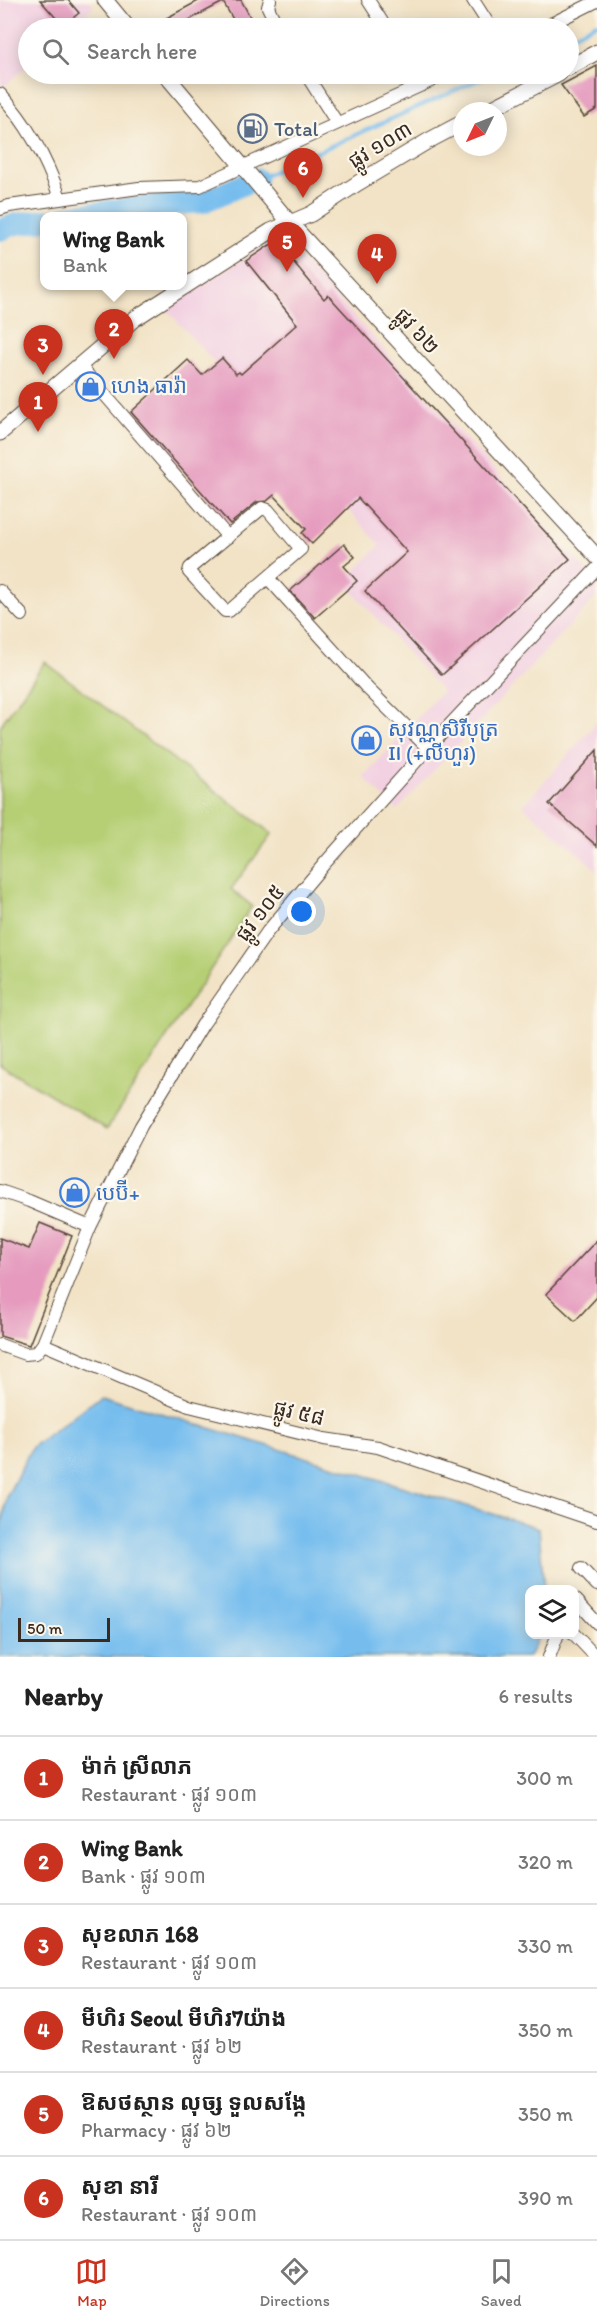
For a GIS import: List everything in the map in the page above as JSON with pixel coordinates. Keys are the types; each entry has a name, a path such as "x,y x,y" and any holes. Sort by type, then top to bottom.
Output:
{"street":[{"path":"105,0 120,18"},
{"path":"270,0 268,7 273,18"},
{"path":"368,0 380,18"},
{"path":"473,0 485,18"},
{"path":"561,18 589,3"},
{"path":"579,62 597,52"},
{"name":"ផ្លូវ ៦២","path":"173,84 290,223 597,557"},
{"path":"312,84 337,123"},
{"path":"505,102 540,84"},
{"path":"0,209 60,198 139,188 200,186 245,171 337,123 421,85"},
{"path":"0,94 32,137 50,169 60,198"},
{"name":"ផ្លូវ ១០៣","path":"187,286 271,231 311,214 408,153 453,128"},
{"name":"ផ្លូវ ១០៣","path":"0,433 134,320 180,290"},
{"path":"80,366 228,537"},
{"path":"262,508 268,510 301,549 229,611 222,609 189,572 228,537 262,508"},
{"name":"ផ្លូវ ១០៥","path":"43,1344 90,1227 141,1126 203,1024 268,930 428,748 597,568"},
{"path":"268,578 368,689 428,748"},
{"path":"0,591 22,615"},
{"path":"0,1191 90,1227"},
{"path":"0,1345 25,1354 36,1353 43,1344"},
{"name":"ផ្លូវ ៥៨","path":"43,1344 189,1406 324,1439 378,1447 597,1521"},
{"path":"581,1568 597,1585"},
{"path":"579,1603 597,1623"},
{"path":"552,1655 557,1639"},
{"path":"578,1639 596,1657"}],"shaded area":[{"path":"0,0 89,0 94,6 80,18 18,18 18,74 1,89"},
{"path":"285,241 597,582 597,596 397,810 363,777 442,691 344,582 380,545 166,309 269,242"},
{"path":"597,722 597,870 523,806"}],"green space":[{"path":"45,662 272,834 231,889 252,906 107,1129 0,1064 0,726"}],"water":[{"path":"101,1395 539,1528 544,1585 525,1585 525,1639 537,1639 529,1657 0,1657 0,1534 7,1496 32,1447"}],"building":[{"path":"40,0 68,0 79,13 73,18 56,18"},
{"path":"200,0 241,0 251,18 232,18 223,2 193,18 167,18"},
{"path":"597,66 597,109 584,117 561,85 579,84 579,76"},
{"path":"278,243 324,299 328,295 570,559 442,675 365,591 407,552 358,498 312,544 302,533 306,529 274,495 267,501 257,502 230,524 131,412 188,360 202,375 222,358 236,374 239,372 241,374 297,324 246,261 270,245"},
{"path":"344,544 355,557 344,566 357,581 315,618 290,591"},
{"path":"597,750 597,846 549,804"},
{"path":"40,1223 72,1236 29,1345 0,1336 0,1238 29,1249"},
{"path":"597,1240 597,1297 575,1321 546,1294"}],"waterway":[{"path":"579,32 597,23"},
{"path":"259,178 470,84"},
{"path":"101,212 203,202 256,179"},
{"path":"0,230 16,224 40,221"}],"place":[{"name":"Total","path":"253,129"},
{"name":"សុខា នារី","path":"303,198"},
{"name":"ឱសថស្ថាន លុច្ស ទួលសង្កែ","path":"287,272"},
{"name":"មីហិរ Seoul មីហិរ7យ៉ាង","path":"377,284"},
{"name":"Wing Bank","path":"114,359"},
{"name":"សុខលាភ 168","path":"43,375"},
{"name":"ហេង ធារ៉ា","path":"90,386"},
{"name":"ម៉ាក់ ស្រីលាភ","path":"38,432"},
{"name":"សុវណ្ណសិរីបុត្រ II (+លីហួរ)","path":"367,741"},
{"name":"បេប៊ី+","path":"75,1193"}]}
